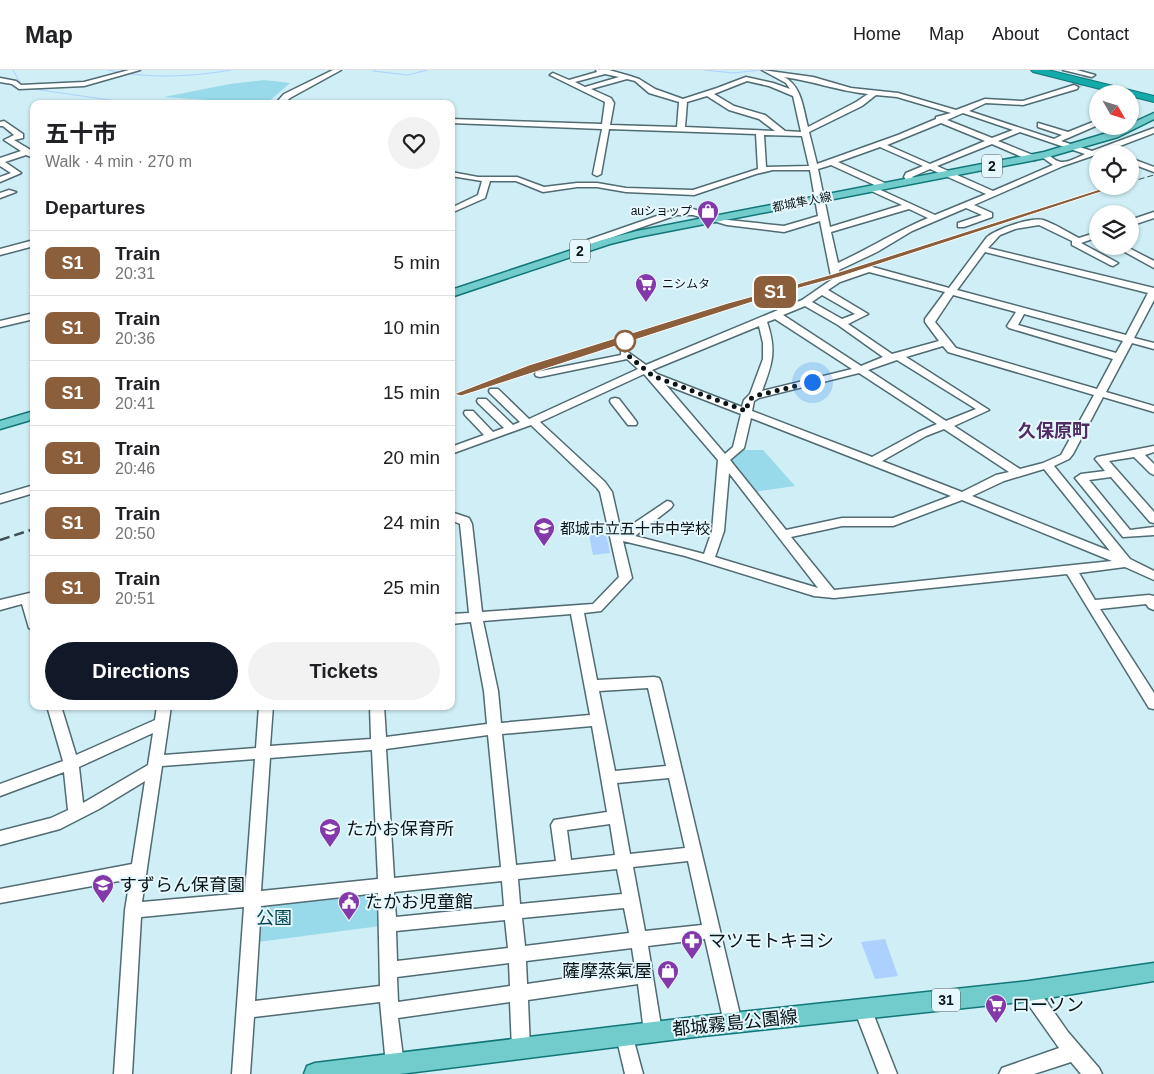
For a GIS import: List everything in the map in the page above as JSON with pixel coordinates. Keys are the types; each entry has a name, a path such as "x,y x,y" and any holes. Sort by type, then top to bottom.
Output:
{"highway":[{"path":"1027,70 1089,88"},
{"path":"1036,70 1154,99"},
{"path":"1044,70 1154,93"},
{"path":"1139,103 1154,107"}],"main road":[{"name":"都城隼人線","path":"455,293 637,234 712,218 949,174 1028,156 1045,155 1072,146 1115,136 1154,116"},
{"path":"0,425 30,417"},
{"name":"都城霧島公園線","path":"323,1073 653,1032 1029,991 1154,972"}],"street":[{"path":"0,80 14,82 22,87 84,84 117,72 137,70"},
{"path":"282,100 338,70"},
{"path":"567,70 553,75 608,100 610,103 596,174"},
{"path":"765,70 789,82 797,96 814,168 836,280"},
{"path":"1066,70 1093,74"},
{"path":"569,82 603,71 640,81 652,91 683,102 748,79 772,84 797,96"},
{"path":"774,74 813,79 850,90 898,95 958,111 1089,152"},
{"path":"584,89 628,77"},
{"path":"455,175 487,179 517,179 543,190 572,185 587,185 626,190 694,193 762,170 814,168 901,137 939,119 985,101 1024,103 1074,87"},
{"path":"455,122 783,133 806,132 859,104 875,92"},
{"path":"708,94 732,108 762,117 783,133"},
{"path":"682,129 683,102"},
{"path":"939,119 1028,156 1072,146"},
{"path":"1052,121 1078,131"},
{"path":"1,122 20,136 4,142"},
{"path":"1041,125 1069,135"},
{"path":"1055,141 1089,126"},
{"path":"912,181 908,177 909,174 1019,130"},
{"path":"1115,145 1154,130"},
{"path":"760,132 762,170"},
{"path":"4,142 30,154"},
{"path":"879,144 993,194"},
{"path":"1,163 26,152"},
{"path":"1045,155 1059,164 1066,164 1089,155"},
{"path":"832,162 884,186"},
{"path":"0,180 17,173 1,163"},
{"path":"835,268 874,250 909,229 1055,168 1059,164"},
{"path":"1139,164 1154,170"},
{"path":"455,209 482,196 487,179"},
{"path":"872,188 935,218"},
{"path":"0,196 12,192"},
{"path":"961,226 989,215 966,205"},
{"path":"826,232 909,206"},
{"path":"583,250 582,245 628,227 677,212 693,212 756,227 784,229 823,217"},
{"path":"1139,220 1154,215"},
{"path":"1089,238 1078,241 1045,224 1035,222 1005,229 998,233 983,249 951,290 930,319 930,322 952,350 1154,409"},
{"path":"628,227 637,234"},
{"path":"1078,241 1075,243 1113,263"},
{"path":"0,252 30,244"},
{"path":"783,535 842,522 893,522 962,496 1000,478 1047,465 1065,457 1069,452 1154,292 983,249"},
{"path":"1135,255 1154,265"},
{"path":"455,450 530,422 649,373 805,302 836,280 869,268 1154,346"},
{"path":"822,291 863,314 841,323"},
{"path":"805,302 984,410 922,434 874,461"},
{"path":"1022,310 1012,326 1118,357"},
{"path":"776,315 1020,473"},
{"path":"0,324 30,317"},
{"path":"755,396 770,355 768,337 762,321"},
{"path":"708,559 718,531 724,460 738,448 747,418 746,411 749,400 755,396 861,370 895,357 945,342"},
{"path":"540,374 627,355 649,373 724,460 829,593"},
{"path":"649,373 962,496 1125,562 1154,576"},
{"path":"455,620 596,608 626,578 621,536 606,492 601,485 494,391"},
{"path":"482,401 511,429"},
{"path":"615,401 632,422"},
{"path":"469,413 492,436"},
{"path":"1154,449 1101,460 1154,519"},
{"path":"1137,453 1154,471"},
{"path":"1047,465 1125,562"},
{"path":"1113,473 1081,478 1127,534 1154,531"},
{"path":"0,499 30,490"},
{"path":"621,536 667,505"},
{"path":"455,517 465,521 466,524 476,617 491,691 513,913 521,1049"},
{"path":"621,536 708,559 814,592 829,593 856,592 1071,570 1118,565 1125,562"},
{"path":"1071,570 1154,704"},
{"path":"0,605 30,597"},
{"path":"1091,605 1149,599 1154,605"},
{"path":"577,610 645,976 653,1032"},
{"path":"592,686 654,682 732,1023"},
{"path":"58,710 71,764 76,813"},
{"path":"123,1074 133,910 164,710"},
{"path":"241,1074 266,710"},
{"path":"377,710 387,885 389,1011 395,1065"},
{"path":"0,838 55,824 94,805 155,764 378,744 495,729 598,720"},
{"path":"0,790 71,764 162,723"},
{"path":"608,778 675,771"},
{"path":"564,866 559,825 615,817"},
{"path":"133,910 694,854"},
{"path":"0,896 139,870"},
{"path":"388,925 630,900"},
{"path":"388,970 712,931"},
{"path":"389,1011 645,976"},
{"path":"1029,991 1052,1025 1093,1074"},
{"path":"245,1010 389,993"},
{"path":"863,1010 888,1074"},
{"path":"625,1036 634,1074"},
{"path":"1008,1074 1073,1052"}],"green space":[{"path":"264,80 290,83 271,100 208,100 164,97 230,84"},
{"path":"740,450 763,450 795,486 753,492 731,461"},
{"name":"公園","path":"387,885 388,925 250,943 253,898"}],"shaded area":[{"path":"606,534 610,553 593,555 589,535"},
{"path":"885,939 898,976 875,979 861,942"}],"waterway":[{"path":"13,70 22,86"},
{"path":"108,70 154,76 201,74 231,70"},
{"path":"373,71 408,75 427,70"},
{"path":"705,70 733,73 761,70"},
{"path":"27,88 110,100"}],"tunnel":[{"path":"1074,87 1090,76"}],"railway":[{"path":"1139,179 1154,175"},
{"path":"950,239 1089,195"},
{"path":"458,394 532,366 730,304 836,276 954,238"},
{"path":"0,540 30,530"}],"train":[{"name":"S1","path":"770,294 458,394 532,366 730,304 836,276 1089,194"}],"place":[{"name":"auショップ","path":"708,230"},
{"name":"ニシムタ","path":"646,303"},
{"name":"都城市立五十市中学校","path":"544,547"},
{"name":"たかお保育所","path":"330,848"},
{"name":"すずらん保育園","path":"103,904"},
{"name":"たかお児童館","path":"349,921"},
{"name":"マツモトキヨシ","path":"692,960"},
{"name":"薩摩蒸氣屋","path":"668,990"},
{"name":"ローソン","path":"996,1024"}],"district":[{"name":"久保原町","path":"1054,431"}],"route":[{"path":"625,341 625,353 653,376 746,411 749,400 755,396 812,382"}]}
